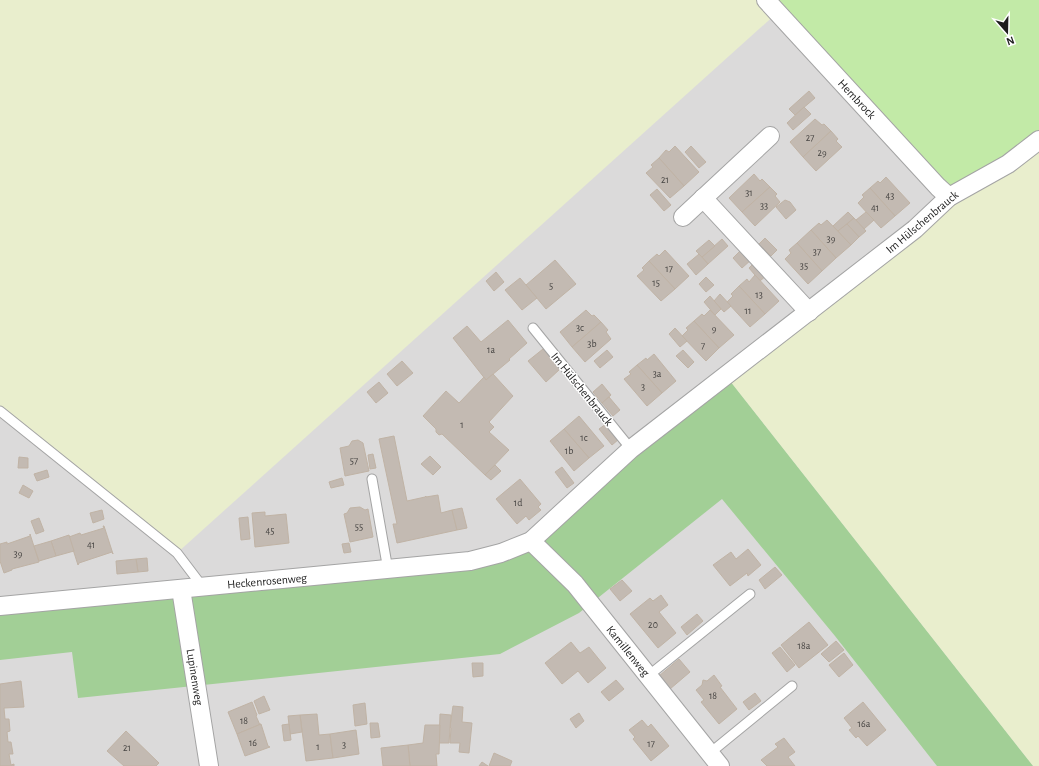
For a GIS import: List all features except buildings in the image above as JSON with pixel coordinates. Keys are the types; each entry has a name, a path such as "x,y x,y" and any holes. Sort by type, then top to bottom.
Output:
{"street":[{"name":"Hembrock","path":"766,0 938,187 949,196"},
{"path":"683,217 770,136"},
{"name":"Im Hülschenbrauck","path":"531,540 631,449 915,230 949,196 1008,164 1039,140"},
{"path":"703,198 809,312"},
{"name":"Heckenrosenweg","path":"0,606 470,561 501,553 531,540"},
{"name":"Kamillenweg","path":"531,540 575,584 715,760"},
{"name":"Lupinenweg","path":"182,589 209,766"}],"lane":[{"name":"Im Hülschenbrauck","path":"534,328 631,449"},
{"path":"0,412 177,553 202,586"},
{"path":"372,479 388,570"},
{"path":"648,676 750,594"},
{"path":"715,760 792,686"}],"shaded area":[{"path":"1039,0 1039,140 726,376 1033,766 0,766 0,411 778,13"}],"green space":[{"path":"0,0 766,0 778,12 177,553 0,411"},
{"path":"766,0 1039,0 1039,140 949,197"},
{"path":"1039,140 1039,766 1033,766 726,376"},
{"path":"726,376 1033,766 937,766 835,636 722,499 579,613 500,654 78,698 72,652 0,660 0,614 472,570 509,560 631,449"}]}
